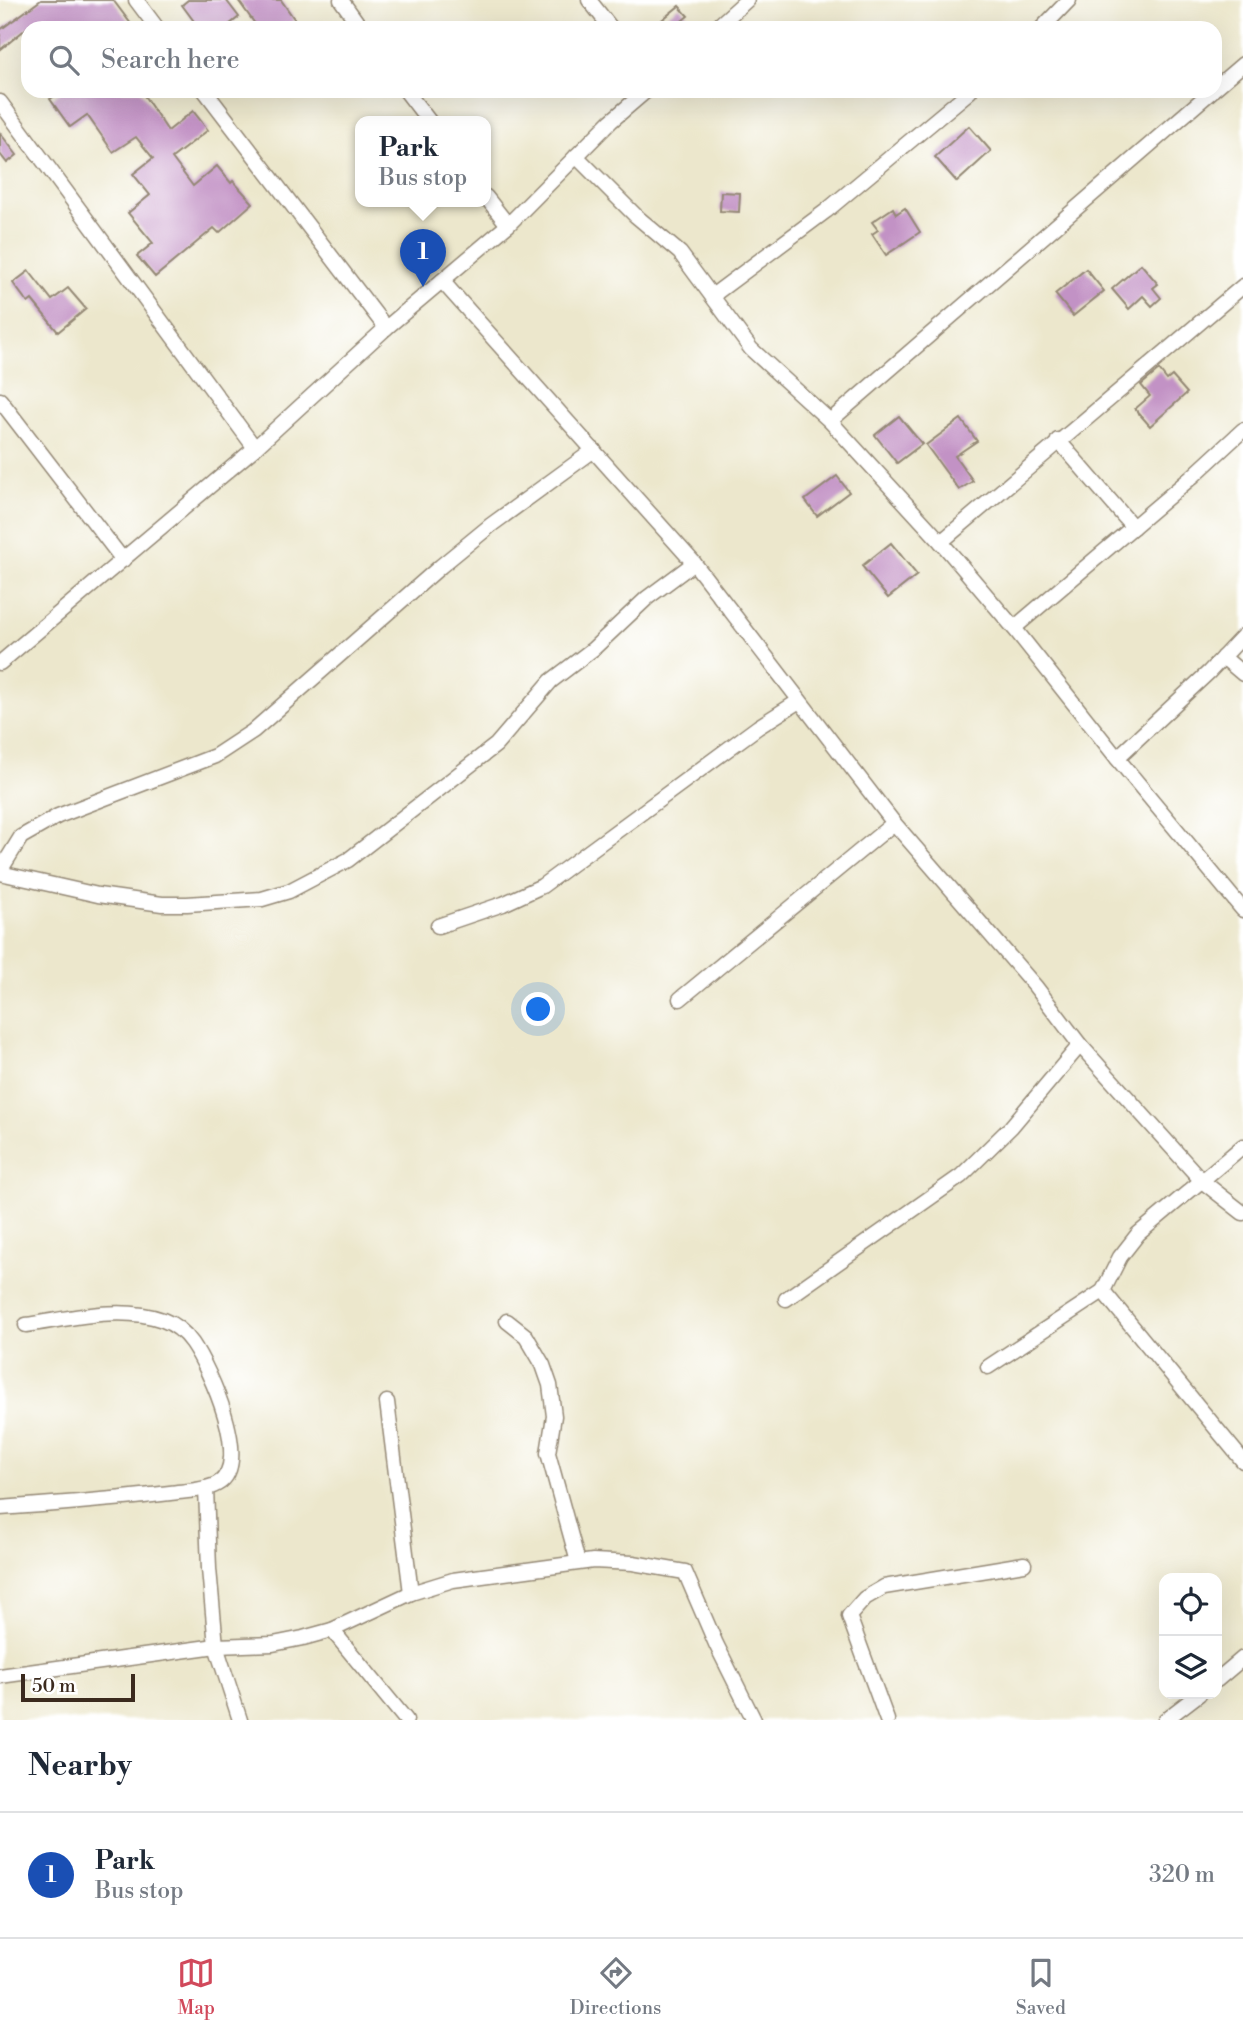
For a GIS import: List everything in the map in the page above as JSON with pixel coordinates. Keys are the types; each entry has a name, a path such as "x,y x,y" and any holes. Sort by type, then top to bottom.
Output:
{"street":[{"path":"136,0 152,21"},
{"path":"341,0 356,21"},
{"path":"589,0 606,21"},
{"path":"724,21 747,0"},
{"path":"1049,21 1069,0"},
{"path":"1222,82 1243,64"},
{"path":"210,98 386,328"},
{"path":"412,98 425,116"},
{"path":"0,663 255,449 386,328 508,225 638,98"},
{"path":"712,296 826,211 962,98"},
{"path":"830,421 1204,98"},
{"path":"0,102 255,449"},
{"path":"576,156 636,216 680,253 751,349 830,421 941,542 1243,911"},
{"path":"491,203 508,225"},
{"path":"442,281 694,563 894,823 1035,986 1080,1045 1202,1181 1243,1213"},
{"path":"941,542 1058,440 1243,286"},
{"path":"0,400 123,559"},
{"path":"1014,628 1243,430"},
{"path":"1058,440 1133,527"},
{"path":"594,450 461,550 253,731 215,756 58,816 21,837 0,872 98,895 162,904 262,899 300,886 348,860 496,745 551,681 593,649 647,598 694,563"},
{"path":"1117,758 1243,636"},
{"path":"1223,657 1243,674"},
{"path":"438,926 503,904 541,886 758,727 799,701"},
{"path":"680,999 894,823"},
{"path":"786,1299 961,1176 1011,1127 1080,1045"},
{"path":"988,1367 1103,1291 1120,1257 1138,1234 1243,1146"},
{"path":"1103,1291 1243,1461"},
{"path":"0,1508 50,1506 206,1488 225,1478 230,1468 230,1437 224,1409 191,1341 178,1328 163,1320 122,1314 92,1315 26,1325"},
{"path":"507,1321 526,1336 543,1365 550,1385 554,1416 548,1453 578,1562"},
{"path":"387,1402 411,1593"},
{"path":"206,1488 209,1569 216,1646 240,1720"},
{"path":"0,1676 216,1646 273,1644 332,1630 411,1593 453,1580 578,1562 633,1563 685,1572 716,1644 754,1720"},
{"path":"887,1720 849,1616 865,1598 884,1587 1024,1564"},
{"path":"332,1630 406,1720"},
{"path":"1222,1675 1243,1658"},
{"path":"1165,1720 1192,1699"}],"building":[{"path":"41,0 113,0 129,21 21,21 21,33 0,50 0,30"},
{"path":"188,0 226,0 239,17 234,21 194,21 182,5"},
{"path":"238,0 281,0 295,20 294,21 253,21"},
{"path":"679,6 688,16 682,21 661,21"},
{"path":"146,98 168,131 193,111 208,130 172,158 193,186 217,166 253,203 219,233 214,228 155,277 137,256 153,243 128,213 150,195 133,174 153,158 136,137 113,152 87,115 70,127 50,99"},
{"path":"969,126 991,151 957,182 935,157"},
{"path":"0,133 17,155 7,163 0,154"},
{"path":"721,192 740,193 739,212 720,211"},
{"path":"893,208 896,214 905,208 920,232 886,255 872,234 878,230 872,222"},
{"path":"1141,264 1158,284 1153,288 1161,298 1152,306 1143,296 1129,309 1112,289"},
{"path":"1086,269 1104,291 1073,316 1055,294"},
{"path":"29,271 52,300 68,288 86,309 58,332 32,300 28,303 13,283"},
{"path":"1159,370 1167,380 1172,376 1187,393 1150,426 1135,409 1150,396 1141,385"},
{"path":"899,416 922,444 897,463 875,435"},
{"path":"961,419 977,441 955,456 973,481 959,490 926,445"},
{"path":"837,476 849,492 817,516 805,500"},
{"path":"891,543 917,575 888,598 862,566"}],"place":[{"name":"Park","path":"423,287"}]}
